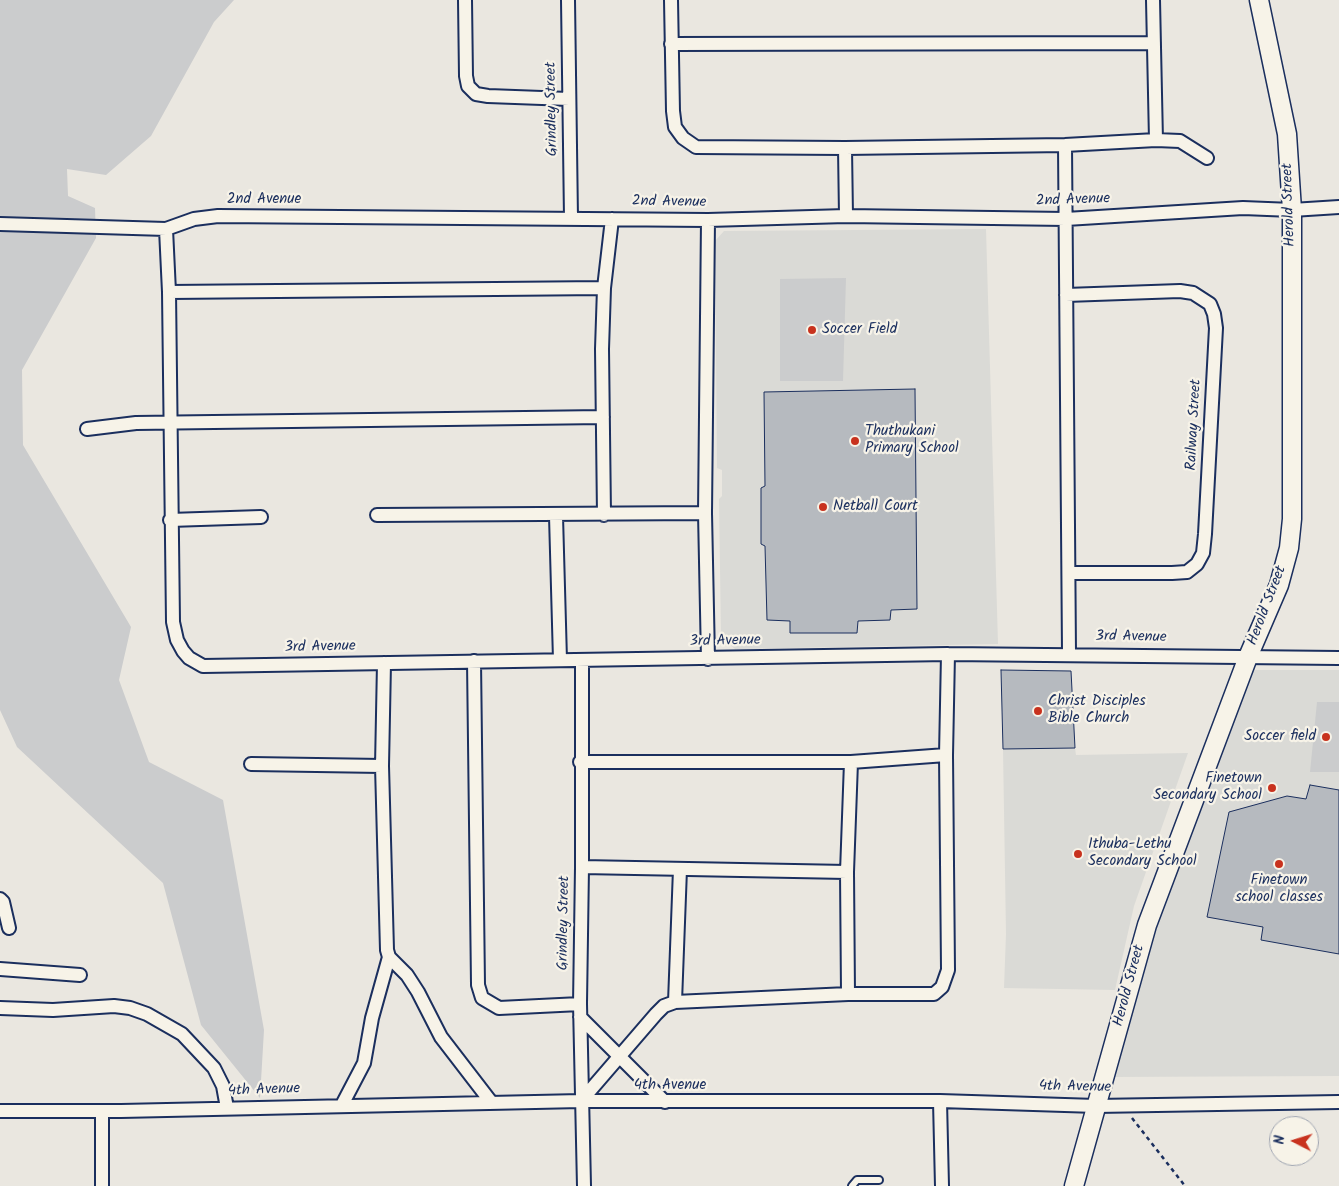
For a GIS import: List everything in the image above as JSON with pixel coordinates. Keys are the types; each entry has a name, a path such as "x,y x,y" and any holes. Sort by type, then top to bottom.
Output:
{"street":[{"path":"465,0 466,76 468,86 476,94 570,99"},
{"name":"Grindley Street","path":"568,0 571,218"},
{"path":"671,0 675,127 689,144 706,149 846,148 1065,145 1156,140 1180,142 1190,145 1207,158"},
{"path":"1153,0 1156,140"},
{"name":"Herold Street","path":"1074,1186 1147,925 1248,657 1279,585 1290,539 1292,519 1292,210 1286,134 1259,0"},
{"path":"672,44 1154,43"},
{"path":"1065,145 1069,653"},
{"path":"846,148 846,216"},
{"name":"2nd Avenue","path":"0,224 166,229 194,219 218,216 708,220 846,216 1066,219 1244,208 1292,210 1339,207"},
{"path":"604,515 604,288 612,219"},
{"path":"708,220 705,513 708,659"},
{"path":"166,229 169,292 170,520 261,517"},
{"path":"169,292 604,288"},
{"name":"Railway Street","path":"1066,295 1180,291 1193,293 1210,304 1216,328 1205,534 1203,552 1197,564 1187,572 1068,573"},
{"path":"87,429 128,423 170,424 603,417"},
{"path":"377,516 556,516 705,513"},
{"path":"556,516 560,660"},
{"name":"3rd Avenue","path":"170,520 173,622 177,640 189,658 203,666 1069,653 1339,658"},
{"path":"581,1102 656,1014 664,1006 675,1002 848,994 934,994 942,987 946,980 948,946 946,755 948,654"},
{"name":"Grindley Street","path":"582,660 580,1017 584,1186"},
{"path":"474,661 478,986 482,998 499,1008 580,1004"},
{"path":"342,1105 346,1093 360,1073 364,1063 372,1018 389,956 386,942 382,766 384,663"},
{"path":"580,762 850,762 946,755"},
{"path":"848,994 847,872 850,762"},
{"path":"252,764 382,766"},
{"path":"582,868 847,872"},
{"path":"675,1002 680,869"},
{"path":"0,899 4,902 9,928"},
{"path":"389,956 407,975 441,1037 491,1102"},
{"path":"0,969 80,975"},
{"path":"0,1008 53,1010 114,1006 130,1008 146,1014 182,1034 214,1068 223,1086 228,1108"},
{"path":"580,1017 665,1102"},
{"name":"4th Avenue","path":"0,1111 102,1112 491,1102 940,1102 1096,1106 1339,1102"},
{"path":"940,1102 942,1186"},
{"path":"102,1112 102,1186"}],"lane":[{"path":"852,1186 857,1180 879,1180"}],"path":[{"path":"1121,1105 1185,1186"}],"shaded area":[{"path":"0,0 234,0 214,22 151,136 106,175 67,169 68,196 95,208 96,238 22,370 23,445 131,627 119,680 149,762 223,800 264,1030 260,1098 201,1025 163,883 17,747 0,710"},
{"name":"Thuthukani Primary School","path":"986,229 998,644 735,649 721,637 719,499 722,496 722,470 717,468 715,241 724,231"},
{"name":"Soccer Field","path":"846,278 843,381 780,381 780,279"},
{"name":"Finetown Secondary School","path":"1251,670 1339,670 1339,1076 1110,1077 1160,906"},
{"name":"Soccer field","path":"1317,702 1339,702 1339,772 1310,772"},
{"name":"Ithuba-Lethu Secondary School","path":"1016,747 1075,748 1076,755 1188,753 1134,906 1115,990 1004,988 1006,934 1003,749"}],"building":[{"path":"915,389 917,609 891,610 890,620 858,621 857,633 790,633 790,621 767,620 765,546 761,544 761,488 765,486 764,392"},
{"name":"Christ Disciples Bible Church","path":"1001,670 1071,671 1075,748 1003,749"},
{"name":"Finetown school classes","path":"1310,785 1339,790 1339,954 1261,940 1263,927 1207,917 1229,812 1287,796 1306,799"}],"place":[{"name":"Soccer Field","path":"812,330"},
{"name":"Thuthukani Primary School","path":"855,441"},
{"name":"Netball Court","path":"823,507"},
{"name":"Christ Disciples Bible Church","path":"1038,711"},
{"name":"Soccer field","path":"1326,737"},
{"name":"Finetown Secondary School","path":"1272,788"},
{"name":"Ithuba-Lethu Secondary School","path":"1078,854"},
{"name":"Finetown school classes","path":"1279,864"}]}
